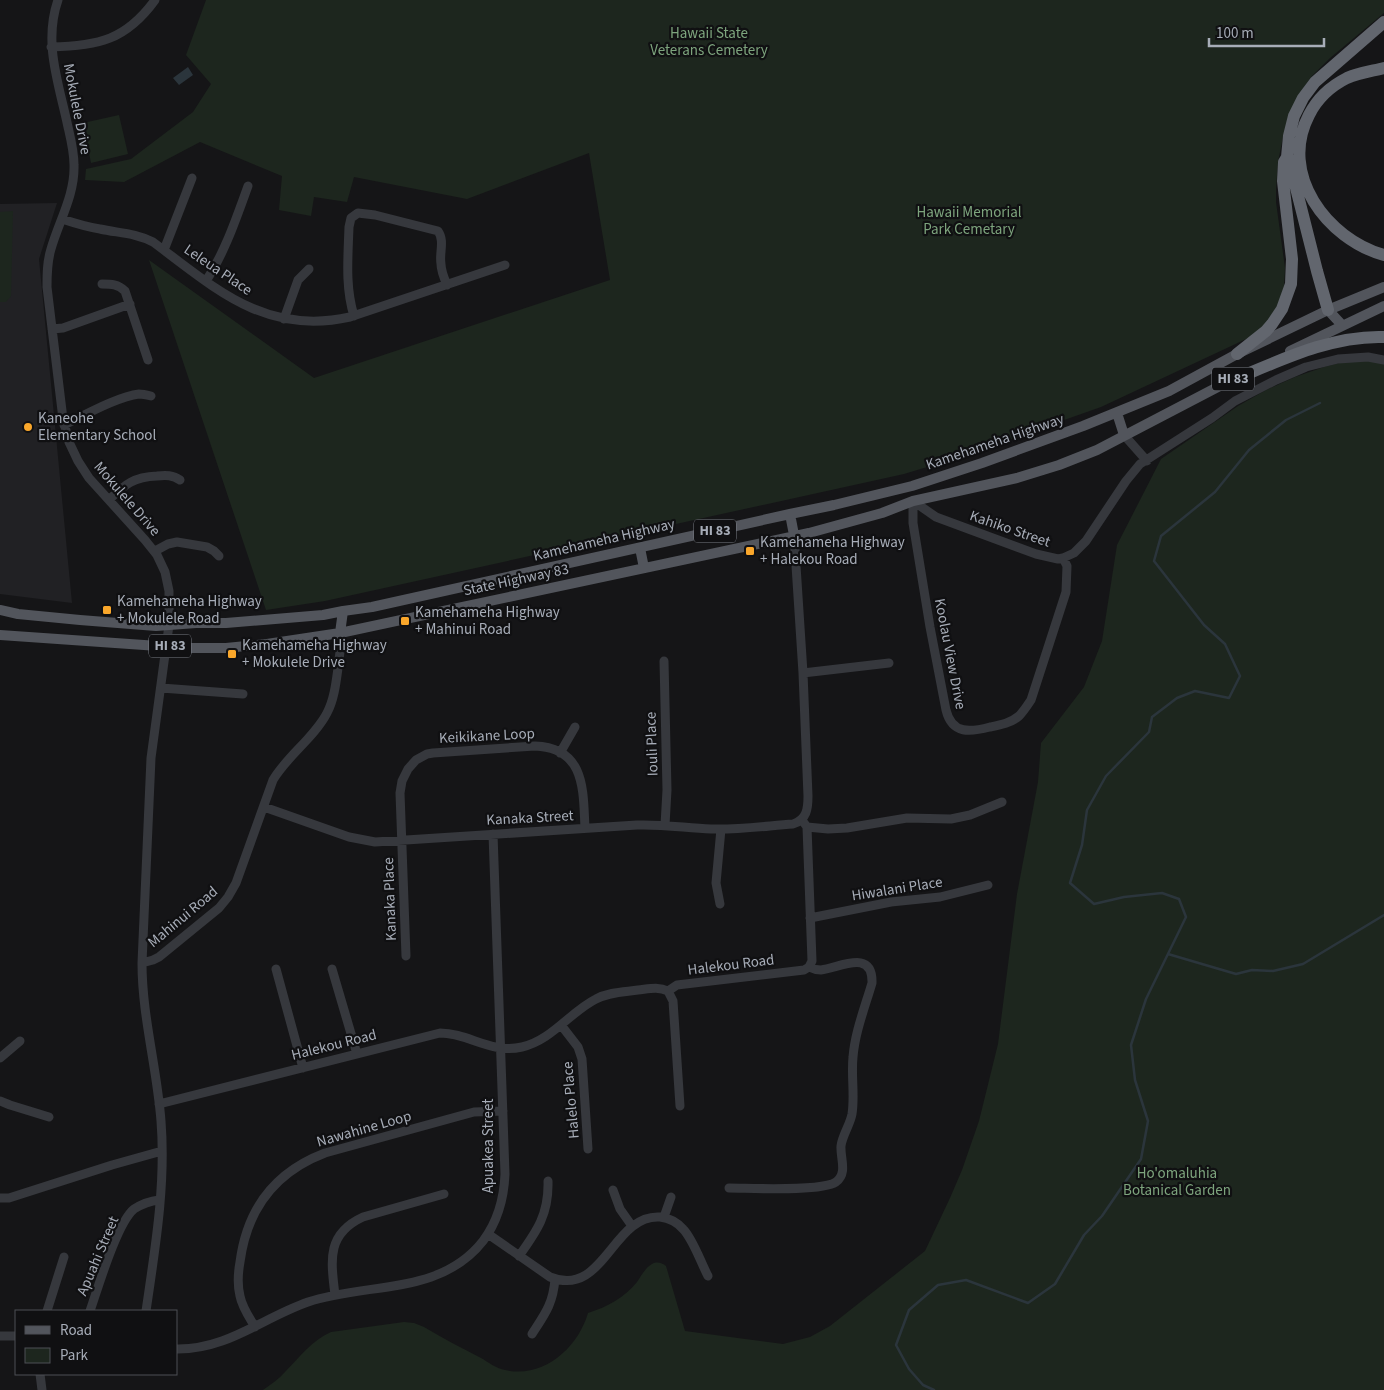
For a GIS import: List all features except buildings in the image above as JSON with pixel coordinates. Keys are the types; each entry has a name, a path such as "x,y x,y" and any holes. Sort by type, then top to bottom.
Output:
{"highway":[{"path":"1237,354 1272,324 1282,309 1289,292 1292,260 1283,180 1288,136 1298,106 1322,75 1384,22"},
{"path":"1384,68 1356,74 1324,94 1312,109 1304,127 1300,156 1302,175 1306,186 1329,222 1353,242 1384,256"},
{"path":"1287,157 1291,161 1316,271 1328,310"},
{"path":"1228,382 1308,350 1338,341 1370,336 1384,337"}],"main road":[{"name":"Kamehameha Highway","path":"0,610 18,614 156,626 323,615 382,604 834,505 912,486 982,463 1117,413 1169,391 1237,354 1328,310 1384,287"},
{"name":"Kamehameha Highway","path":"913,501 1017,478 1060,465 1097,450 1228,382 1384,306"},
{"path":"1328,310 1342,326"},
{"path":"1117,413 1124,435"},
{"path":"912,486 913,501"},
{"name":"State Highway 83","path":"0,635 187,648 226,648 267,644 340,633 809,533 882,513 913,501"},
{"path":"790,514 794,535"},
{"path":"640,548 644,568"},
{"path":"340,633 343,611"}],"street":[{"name":"Mokulele Drive","path":"58,0 51,25 51,47 72,143 74,174 71,193 51,250 47,269 52,329 64,425 73,452 83,470 155,551 162,563 168,582 169,625 152,752 142,962"},
{"path":"51,47 89,45 109,39 127,29 146,12 155,0"},
{"path":"164,250 192,178"},
{"path":"206,281 227,243 248,186"},
{"path":"354,316 348,285 348,237 350,221 358,213 375,215 438,231 442,240 441,266 447,285"},
{"name":"Leleua Place","path":"62,219 92,228 138,235 153,242 237,302 257,311 284,319 305,322 324,322 354,316 505,265"},
{"path":"284,319 298,280 309,269"},
{"path":"102,284 115,284 121,287 127,294 148,360"},
{"path":"52,329 63,328 130,304"},
{"name":"Kahiko Street","path":"913,501 936,517 1036,554 1058,559 1063,558 1074,553 1086,541 1130,475 1140,464 1235,401 1276,380 1338,358 1368,357 1384,360"},
{"path":"64,425 126,398 139,394 151,396"},
{"path":"1124,435 1147,461"},
{"path":"109,500 125,485 140,478 167,475 174,476 180,480"},
{"name":"Koolau View Drive","path":"913,501 913,523 916,542 947,715 955,726 963,730 972,731 1008,722 1019,716 1031,700 1066,592 1067,566 1063,558"},
{"path":"794,535 803,673 808,796 804,824 812,961 809,967"},
{"path":"155,551 168,544 177,542 207,547 219,556"},
{"name":"Mahinui Road","path":"146,1310 160,1200 162,1151 159,1104 143,986 142,962 159,957 219,908 228,898 236,883 273,780 322,721 328,710 336,682 342,640 340,633"},
{"name":"Iouli Place","path":"664,661 667,790 665,825"},
{"path":"803,673 889,663"},
{"path":"162,688 243,694"},
{"path":"575,727 560,753 572,763 581,780 585,828"},
{"name":"Keikikane Loop","path":"402,840 400,793 402,781 412,764 421,757 433,753 535,746 549,748 560,753"},
{"name":"Kanaka Street","path":"264,807 357,839 375,842 637,825 721,829 804,824 828,829 848,828 907,818 951,819 970,815 1002,802"},
{"path":"720,904 716,883 721,829"},
{"name":"Apuakea Street","path":"178,1349 195,1348 230,1339 299,1305 335,1295 418,1281 438,1275 464,1260 479,1246 488,1234 497,1217 505,1185 494,834"},
{"name":"Kanaka Place","path":"402,840 406,956"},
{"name":"Hiwalani Place","path":"810,918 891,902 940,897 988,885"},
{"name":"Halekou Road","path":"159,1104 440,1033 451,1034 501,1048 515,1048 531,1044 546,1037 588,1004 608,994 658,988 668,991 678,985 801,971 809,967 822,970 859,962 869,969 872,983 854,1046 852,1064 853,1109 841,1144 842,1175 834,1183 809,1188 729,1188"},
{"path":"276,969 303,1068"},
{"path":"332,969 357,1054"},
{"path":"668,991 674,1001 680,1106"},
{"name":"Halelo Place","path":"561,1025 578,1047 582,1059 588,1149"},
{"path":"0,1058 20,1041"},
{"path":"0,1101 49,1117"},
{"name":"Nawahine Loop","path":"255,1327 245,1310 239,1294 238,1276 241,1251 246,1231 255,1212 266,1194 280,1179 297,1166 325,1153 474,1112 503,1111"},
{"path":"0,1198 9,1198 112,1164 162,1151"},
{"path":"519,1256 536,1232 542,1219 547,1201 548,1181"},
{"path":"613,1190 620,1209 632,1226"},
{"path":"335,1295 332,1253 338,1239 346,1228 363,1217 444,1194"},
{"path":"664,1218 671,1197"},
{"name":"Apuahi Street","path":"90,1310 122,1224 133,1210 148,1202 160,1200"},
{"path":"488,1234 546,1275 555,1279 571,1281 587,1275 595,1268 632,1226 647,1218 664,1218 679,1225 687,1233 708,1276"},
{"path":"47,1310 64,1257"},
{"path":"532,1334 551,1304 555,1279"},
{"path":"0,1336 15,1336"},
{"path":"40,1375 42,1390"}],"shaded area":[{"path":"188,67 193,75 179,85 173,78"},
{"name":"Kaneohe Elementary School","path":"57,203 39,259 72,603 0,594 0,204"}],"green space":[{"name":"Hawaii Memorial Park Cemetary","path":"206,0 1384,0 1384,13 1330,58 1312,76 1304,87 1283,137 1278,162 1276,202 1285,268 1284,286 1279,303 1265,325 1252,336 1101,407 957,458 904,474 325,601 266,610 149,260 314,378 610,280 589,153 467,199 354,177 347,202 314,197 311,216 279,210 282,176 200,142 124,182 85,180 86,169 131,159 193,112 211,84 186,55"},
{"path":"119,115 128,154 91,163 83,123"},
{"path":"13,211 11,296 6,302 0,302 0,212"},
{"name":"Ho'omaluhia Botanical Garden","path":"1367,360 1384,364 1384,1390 263,1390 280,1377 312,1344 324,1335 331,1332 404,1322 424,1327 499,1368 519,1372 533,1370 557,1358 567,1349 583,1326 588,1313 602,1308 621,1297 632,1288 648,1267 656,1263 666,1266 685,1331 783,1344 810,1337 830,1326 925,1251 962,1170 979,1121 998,1044 1017,894 1038,782 1041,743 1084,687 1102,641 1117,545 1161,459 1238,406 1266,390 1324,367 1339,363"}],"waterway":[{"path":"934,1390 923,1385 909,1369 896,1345 909,1310 938,1285 966,1280 1028,1303 1055,1284 1084,1235 1102,1216 1141,1159 1148,1121 1135,1080 1131,1045 1146,999 1186,917 1179,899 1162,893 1124,897 1094,904 1070,883 1082,845 1087,810 1106,776 1149,732 1152,717 1177,698 1195,691 1229,698 1240,676 1225,644 1204,625 1154,561 1161,536 1215,492 1249,450 1286,420 1320,403"},
{"path":"1168,954 1236,974 1252,970 1273,971 1303,964 1384,915"}],"place":[{"name":"Kaneohe Elementary School","path":"28,427"},
{"name":"Kamehameha Highway + Halekou Road","path":"750,551"},
{"name":"Kamehameha Highway + Mokulele Road","path":"107,610"},
{"name":"Kamehameha Highway + Mahinui Road","path":"405,621"},
{"name":"Kamehameha Highway + Mokulele Drive","path":"232,654"}],"park label":[{"name":"Hawaii State Veterans Cemetery","path":"709,42"}]}
